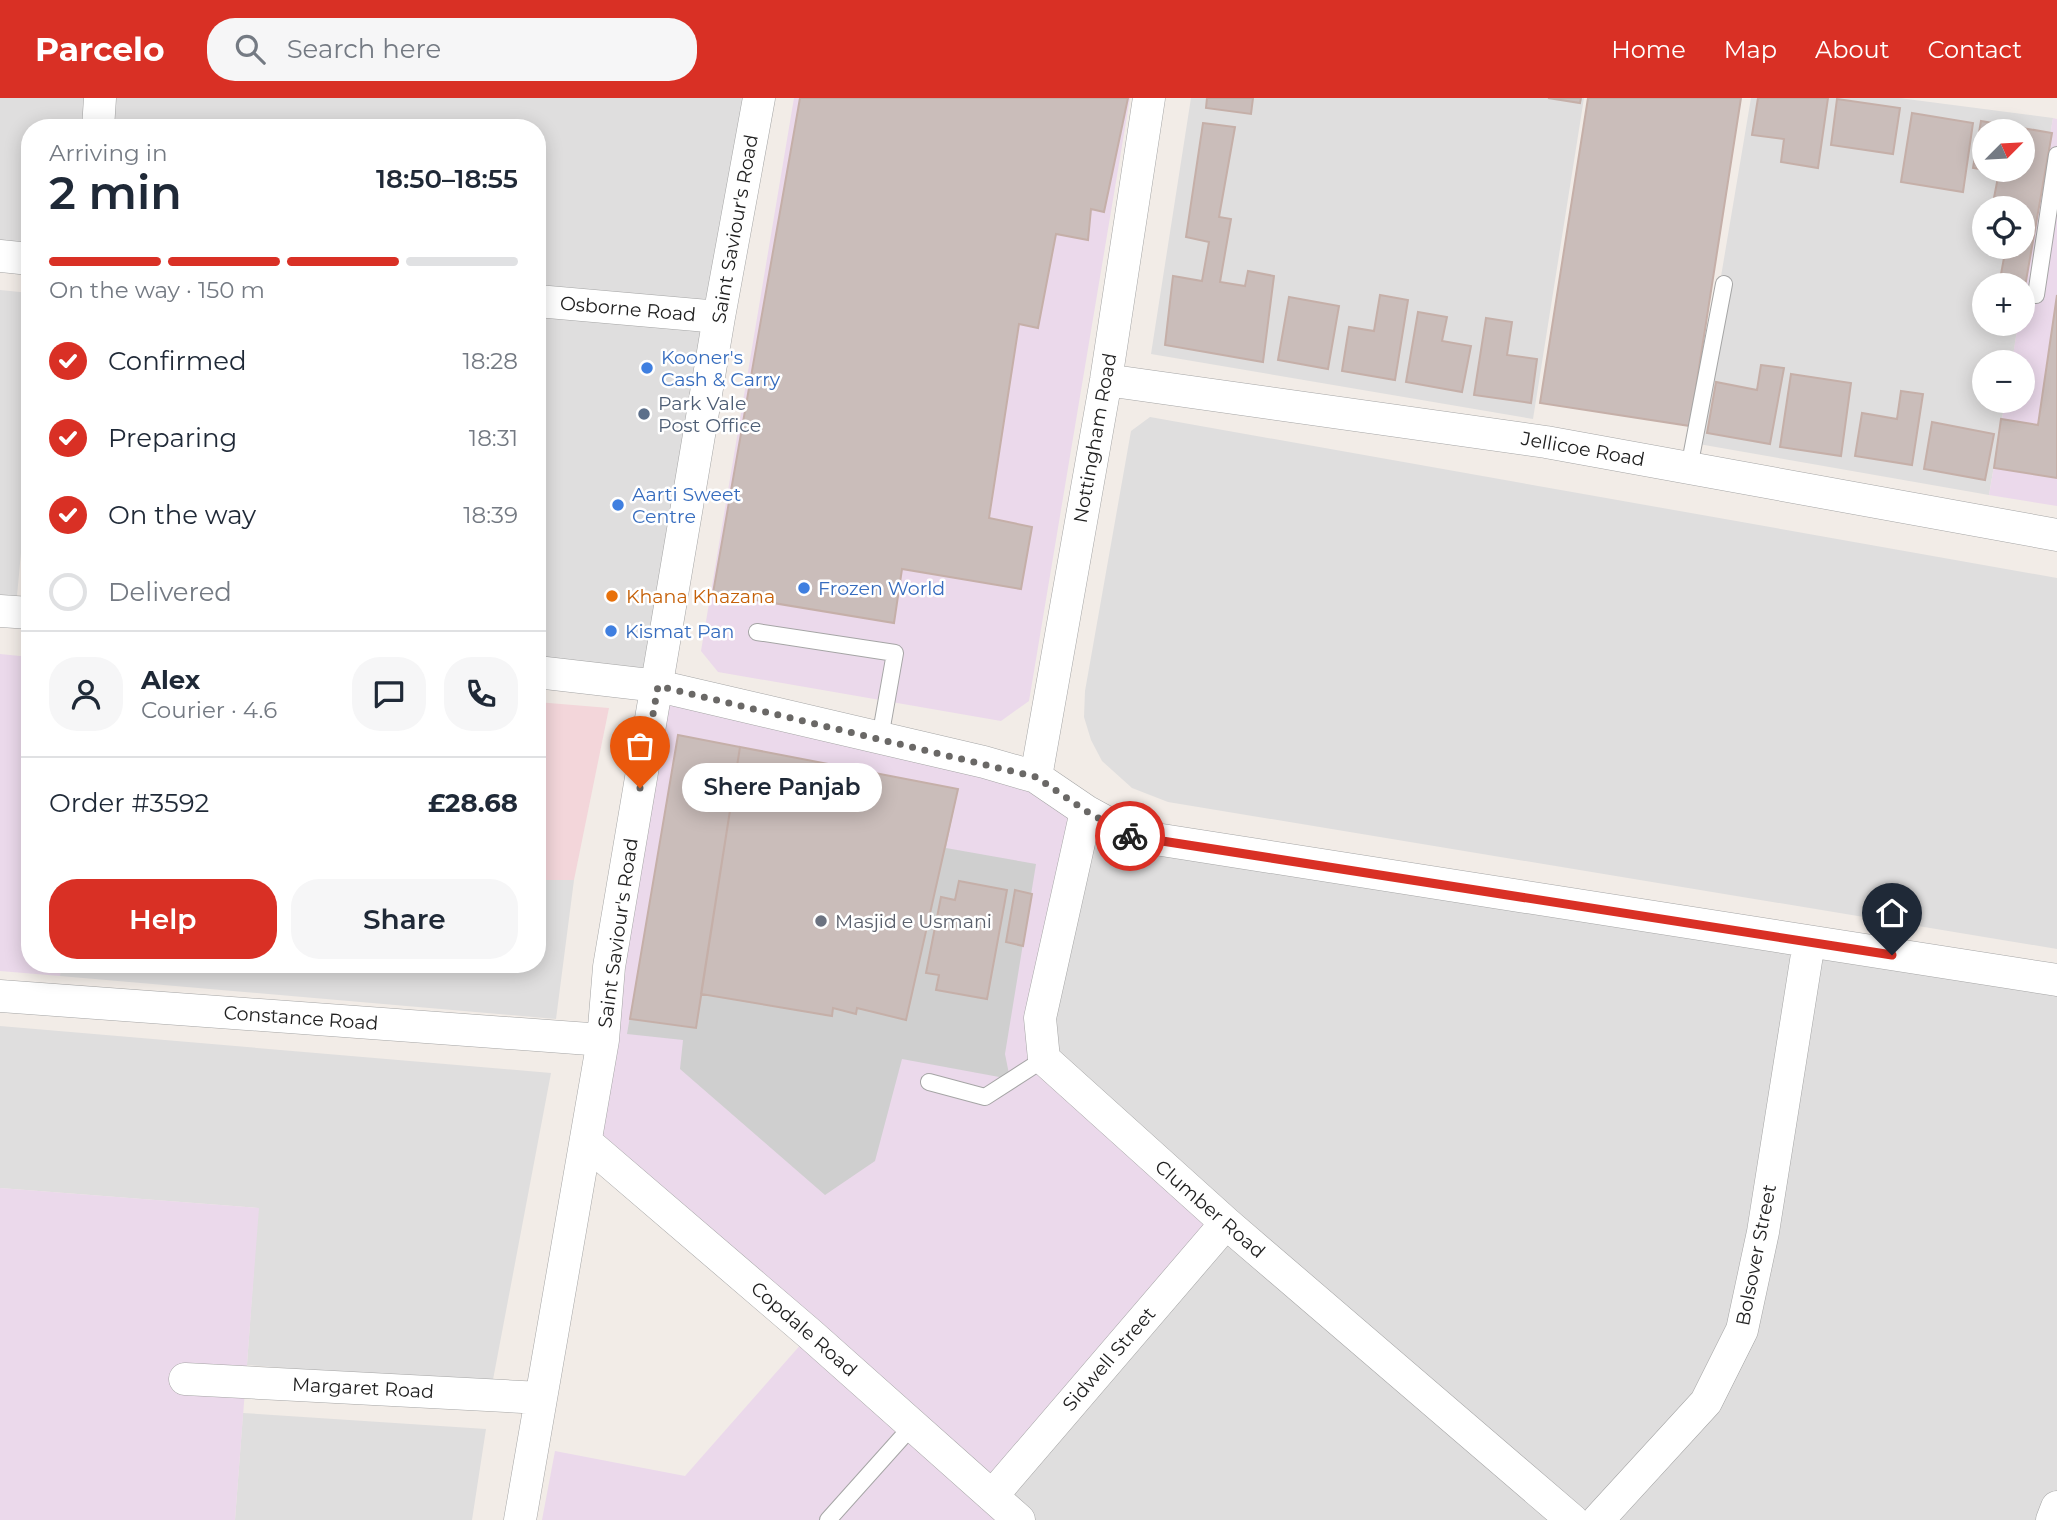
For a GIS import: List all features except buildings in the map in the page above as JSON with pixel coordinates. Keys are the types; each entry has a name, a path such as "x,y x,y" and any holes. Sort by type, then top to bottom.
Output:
{"street":[{"path":"99,119 100,98"},
{"name":"Saint Saviour's Road","path":"520,1520 603,1040 609,967 719,317 759,98"},
{"name":"Nottingham Road","path":"1036,777 1106,380 1149,98"},
{"path":"0,257 21,258"},
{"name":"Osborne Road","path":"546,302 719,317"},
{"name":"Jellicoe Road","path":"1106,380 1546,442 2057,535"},
{"path":"0,611 21,612"},
{"path":"546,673 658,686 880,737 1036,777 1086,811 1130,835 2057,980"},
{"path":"1044,1059 1040,1018 1086,811"},
{"name":"Bolsover Street","path":"1598,1520 1706,1402 1742,1330 1763,1231 1809,942"},
{"name":"Constance Road","path":"0,996 603,1040"},
{"name":"Clumber Road","path":"1044,1059 1226,1223 1572,1520"},
{"name":"Copdale Road","path":"586,1142 1019,1520"},
{"name":"Sidwell Street","path":"992,1496 1226,1223"},
{"name":"Margaret Road","path":"185,1379 541,1398"},
{"path":"2052,1520 2057,1507"}],"lane":[{"path":"2036,295 2057,155"},
{"path":"1689,468 1724,284"},
{"path":"757,632 895,653 880,737"},
{"path":"929,1082 985,1097 1044,1059"},
{"path":"828,1520 913,1425"}],"shaded area":[{"path":"0,98 759,98 658,686 546,673 546,119 21,119 21,258 0,256"},
{"path":"794,98 1130,98 1029,701 1001,721 718,672 701,651"},
{"path":"1191,98 1584,98 1533,419 1151,354"},
{"path":"1751,98 1899,98 2053,118 2035,224 2035,196 1972,196 1972,259 2029,259 2027,273 1972,273 1972,336 2016,336 2014,350 1972,350 1972,413 2003,413 1989,495 1693,443"},
{"path":"2053,118 2057,119 2057,506 1989,495 2003,413 2035,413 2035,350 2014,350 2016,336 2035,336 2035,273 2027,273 2029,259 2035,259 2035,224"},
{"path":"0,290 21,292 21,553 17,596 0,595"},
{"path":"1150,417 2057,578 2057,949 1168,802 1132,788 1102,761 1091,740 1084,717 1085,691 1131,431"},
{"path":"0,654 21,656 21,973 0,971"},
{"path":"658,686 984,762 1086,811 1044,1059 1226,1223 992,1495 1019,1520 542,1520 555,1451 685,1476 810,1334 586,1142"},
{"path":"546,703 609,708 574,880 546,880"},
{"path":"678,735 958,789 946,848 1036,864 1005,1054 1010,1079 902,1059 875,1161 825,1195 680,1069 683,1040 627,1034"},
{"path":"1086,811 2057,983 2057,1520 1019,1520 992,1496 1044,1059"},
{"path":"546,880 574,880 556,1019 60,976 60,973 546,973"},
{"path":"24,973 60,973 60,976"},
{"path":"0,1026 551,1073 492,1385 247,1365 258,1208 0,1188"},
{"path":"0,1188 259,1208 235,1520 0,1520"},
{"path":"243,1413 486,1429 472,1520 235,1520"}],"way so far":[{"path":"640,788 658,686 984,762 1036,777 1086,811 1130,836"}],"place":[{"name":"Kooner's Cash & Carry","path":"647,368"},
{"name":"Park Vale Post Office","path":"644,414"},
{"name":"Aarti Sweet Centre","path":"618,505"},
{"name":"Frozen World","path":"804,588"},
{"name":"Khana Khazana","path":"612,596"},
{"name":"Kismat Pan","path":"611,631"},
{"name":"Shere Panjab","path":"640,788"},
{"name":"Masjid e Usmani","path":"821,921"}],"route":[{"path":"1130,836 1892,955"}]}
